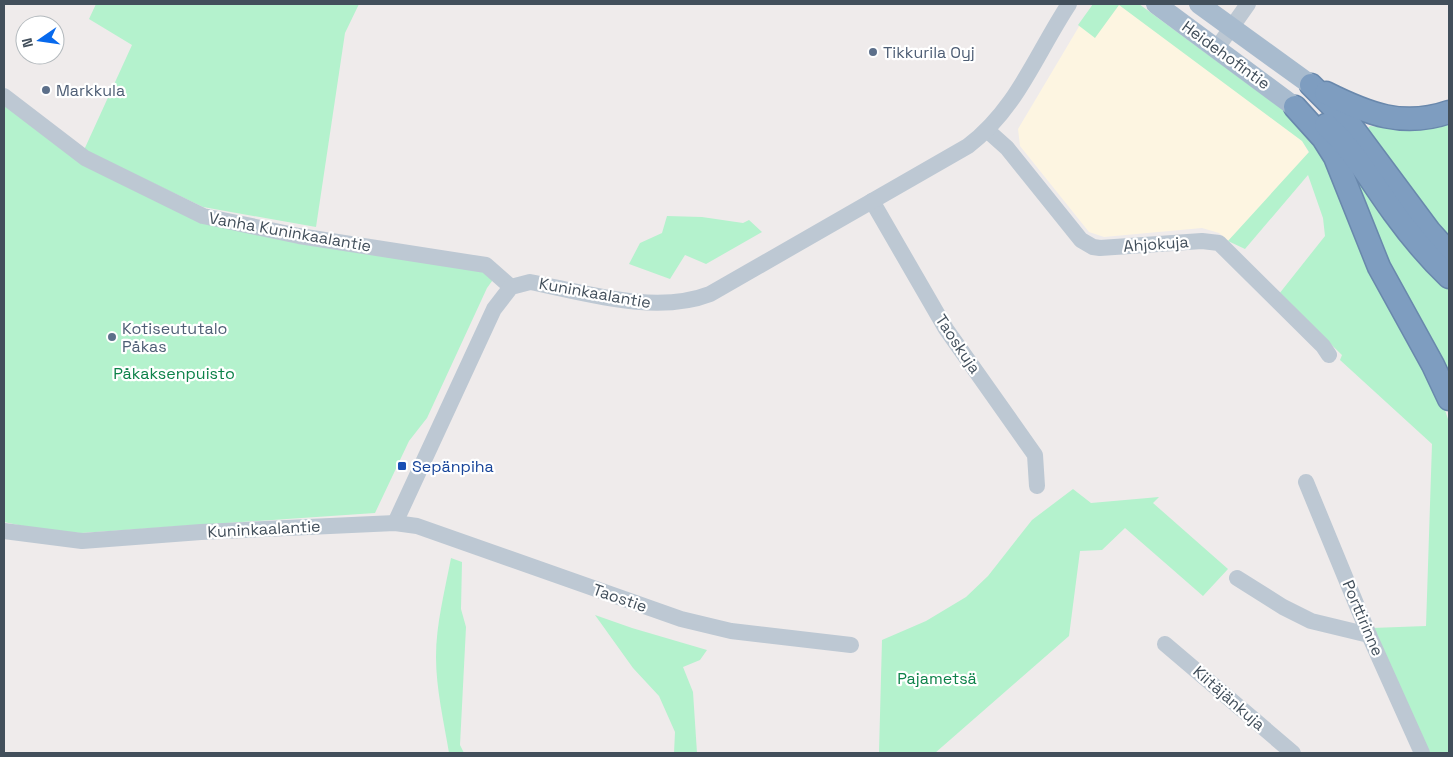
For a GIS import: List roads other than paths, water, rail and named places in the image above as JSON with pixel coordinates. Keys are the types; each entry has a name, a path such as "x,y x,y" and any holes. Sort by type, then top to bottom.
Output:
{"highway":[{"path":"1311,85 1373,115 1387,118 1417,119 1449,112"},
{"path":"1311,85 1348,123 1430,232 1449,253"},
{"path":"1295,106 1313,114 1354,155 1415,239 1449,276"},
{"path":"1295,106 1323,138 1335,158 1380,267 1433,365 1449,400"}],"main road":[{"name":"Heidehofintie","path":"1156,4 1295,106"},
{"name":"Heidehofintie","path":"1199,4 1311,85"}],"street":[{"name":"Kuninkaalantie","path":"511,287 530,282 657,304 692,301 736,281 968,146 988,131 1006,111 1069,4"},
{"path":"1216,48 1248,4"},
{"name":"Vanha Kuninkaalantie","path":"4,96 85,158 203,216 299,236 486,265 511,287"},
{"name":"Ahjokuja","path":"988,131 1007,148 1081,240 1093,247 1100,248 1202,241 1219,243 1323,346 1329,355"},
{"name":"Taoskuja","path":"872,201 946,329 1035,455 1037,486"},
{"path":"395,522 494,309 511,287"},
{"name":"Porttirinne","path":"1306,482 1369,635 1422,753"},
{"name":"Kuninkaalantie","path":"4,531 82,542 201,532 395,522"},
{"name":"Taostie","path":"395,522 417,526 681,619 731,632 851,645"},
{"path":"1237,578 1283,607 1311,621 1369,635"},
{"name":"Kiitäjänkuja","path":"1165,644 1293,753"}],"place":[{"name":"Tikkurila Oyj","path":"873,52"},
{"name":"Markkula","path":"46,90"},
{"name":"Kotiseututalo Påkas","path":"112,337"},
{"name":"Sepänpiha","path":"402,466"}],"park label":[{"name":"Påkaksenpuisto","path":"174,373"},
{"name":"Pajametsä","path":"937,678"}]}
